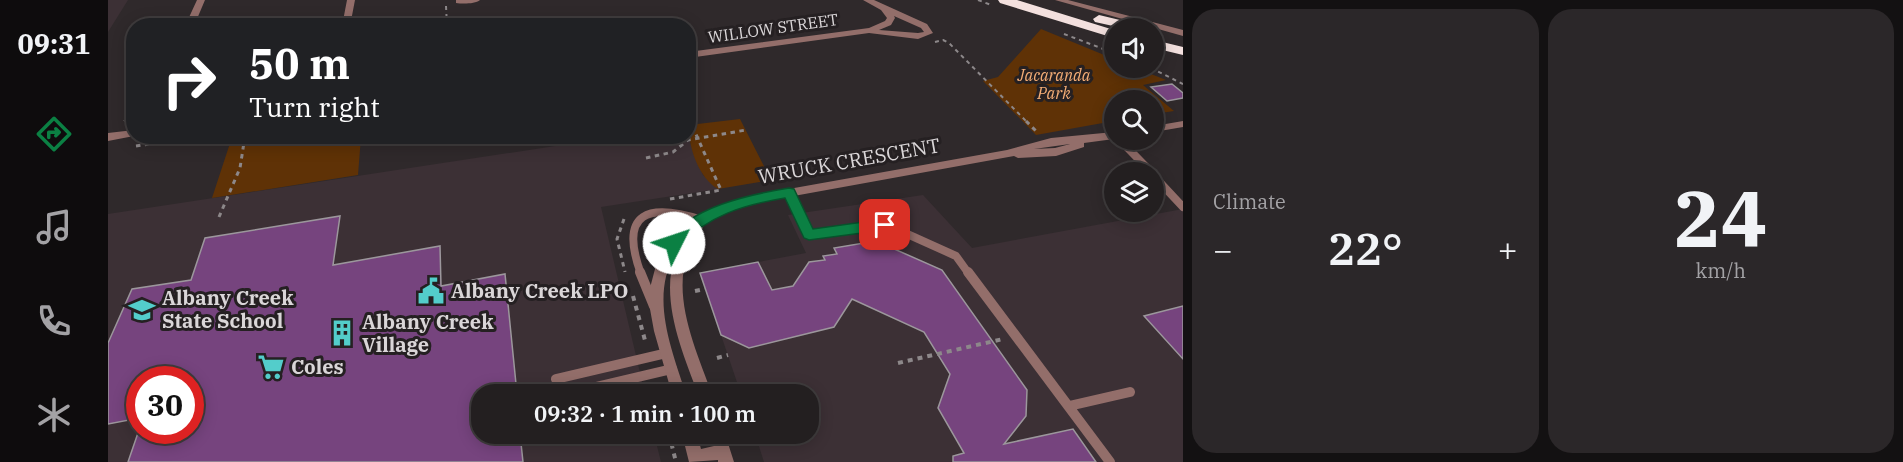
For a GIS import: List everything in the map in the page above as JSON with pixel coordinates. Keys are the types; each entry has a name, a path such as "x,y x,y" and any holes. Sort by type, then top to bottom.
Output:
{"highway":[{"path":"1004,0 1104,31"},
{"path":"1034,0 1104,19"},
{"path":"1164,35 1183,40"},
{"path":"1164,46 1183,51"}],"street":[{"path":"193,18 201,0"},
{"path":"348,18 351,0"},
{"path":"459,2 476,0"},
{"name":"WILLOW STREET","path":"862,31 916,36 929,33 924,26 867,0"},
{"path":"1059,0 1183,33"},
{"name":"WILLOW STREET","path":"696,54 881,27 890,22 890,15 881,7"},
{"path":"1164,127 1183,124"},
{"path":"108,137 126,134"},
{"name":"WRUCK CRESCENT","path":"676,384 658,318 658,286 669,251 682,234 702,220 736,203 1007,154 1056,152 1104,138"},
{"path":"701,384 678,309 675,274 682,252 702,220"},
{"path":"668,353 690,348"},
{"path":"672,369 694,364"},
{"path":"693,444 697,460 725,457"}],"lane":[{"path":"1129,150 1141,162"},
{"path":"1164,187 1183,207"},
{"path":"789,193 809,235 885,225 949,251 963,264 1110,462"},
{"path":"658,318 634,256 633,230 646,216 659,211 702,220"},
{"path":"556,379 668,353"},
{"path":"608,384 672,369"},
{"path":"1069,406 1131,392"}],"path":[{"path":"932,42 943,40 949,43 1040,135"},
{"path":"1164,74 1183,84"},
{"path":"696,139 746,130"},
{"path":"696,132 721,190 700,194"},
{"path":"126,147 147,144"},
{"path":"219,217 225,196 245,159 245,144"},
{"path":"646,158 673,152 683,144"},
{"path":"695,291 705,289"},
{"path":"898,363 1016,335"},
{"path":"717,358 728,355"},
{"path":"672,444 676,462"}],"shaded area":[{"path":"108,0 128,0 108,32"},
{"name":"Albany Creek Village","path":"568,144 691,144 703,175 718,189 601,207 643,384 471,384 471,444 656,444 661,462 108,462 108,214"},
{"path":"923,195 972,248 1113,222 1164,222 1164,213 1183,209 1183,462 764,462 758,444 819,444 819,384 738,384 700,273 806,253 788,215"}],"green space":[{"name":"Jacaranda Park","path":"1041,29 1104,55 1104,78 1161,78 1166,80 1143,85 1149,90 1104,90 1104,123 1036,135 983,81 998,77"},
{"name":"Jacaranda Park","path":"1164,103 1174,111 1164,112"},
{"path":"740,119 771,180 718,189 711,184 700,169 692,151 690,144 696,144 696,124"},
{"path":"230,144 360,144 358,175 212,198"}],"building":[{"path":"1172,84 1183,93 1183,98 1167,101 1164,98 1164,90 1154,90 1151,87"},
{"name":"Albany Creek Village","path":"340,216 333,265 440,246 441,286 505,274 516,384 471,384 471,444 521,444 523,462 128,462 134,444 204,444 204,366 126,366 126,421 108,424 108,343 132,289 191,280 205,238"},
{"path":"876,241 942,270 1027,390 1026,416 1004,444 1073,429 1096,462 953,462 953,456 964,453 938,408 950,374 924,332 852,299 834,327 749,348 721,335 700,273 758,262 772,290 793,286 809,262 825,260 823,256 837,254 834,248"},
{"path":"1183,306 1183,359 1144,316"}],"place":[{"name":"Albany Creek LPO","path":"431,291"},
{"name":"Albany Creek State School","path":"142,310"},
{"name":"Albany Creek Village","path":"342,333"},
{"name":"Coles","path":"271,367"}],"route":[{"path":"674,243 686,230 726,207 749,200 789,193 809,235 885,225"}]}
